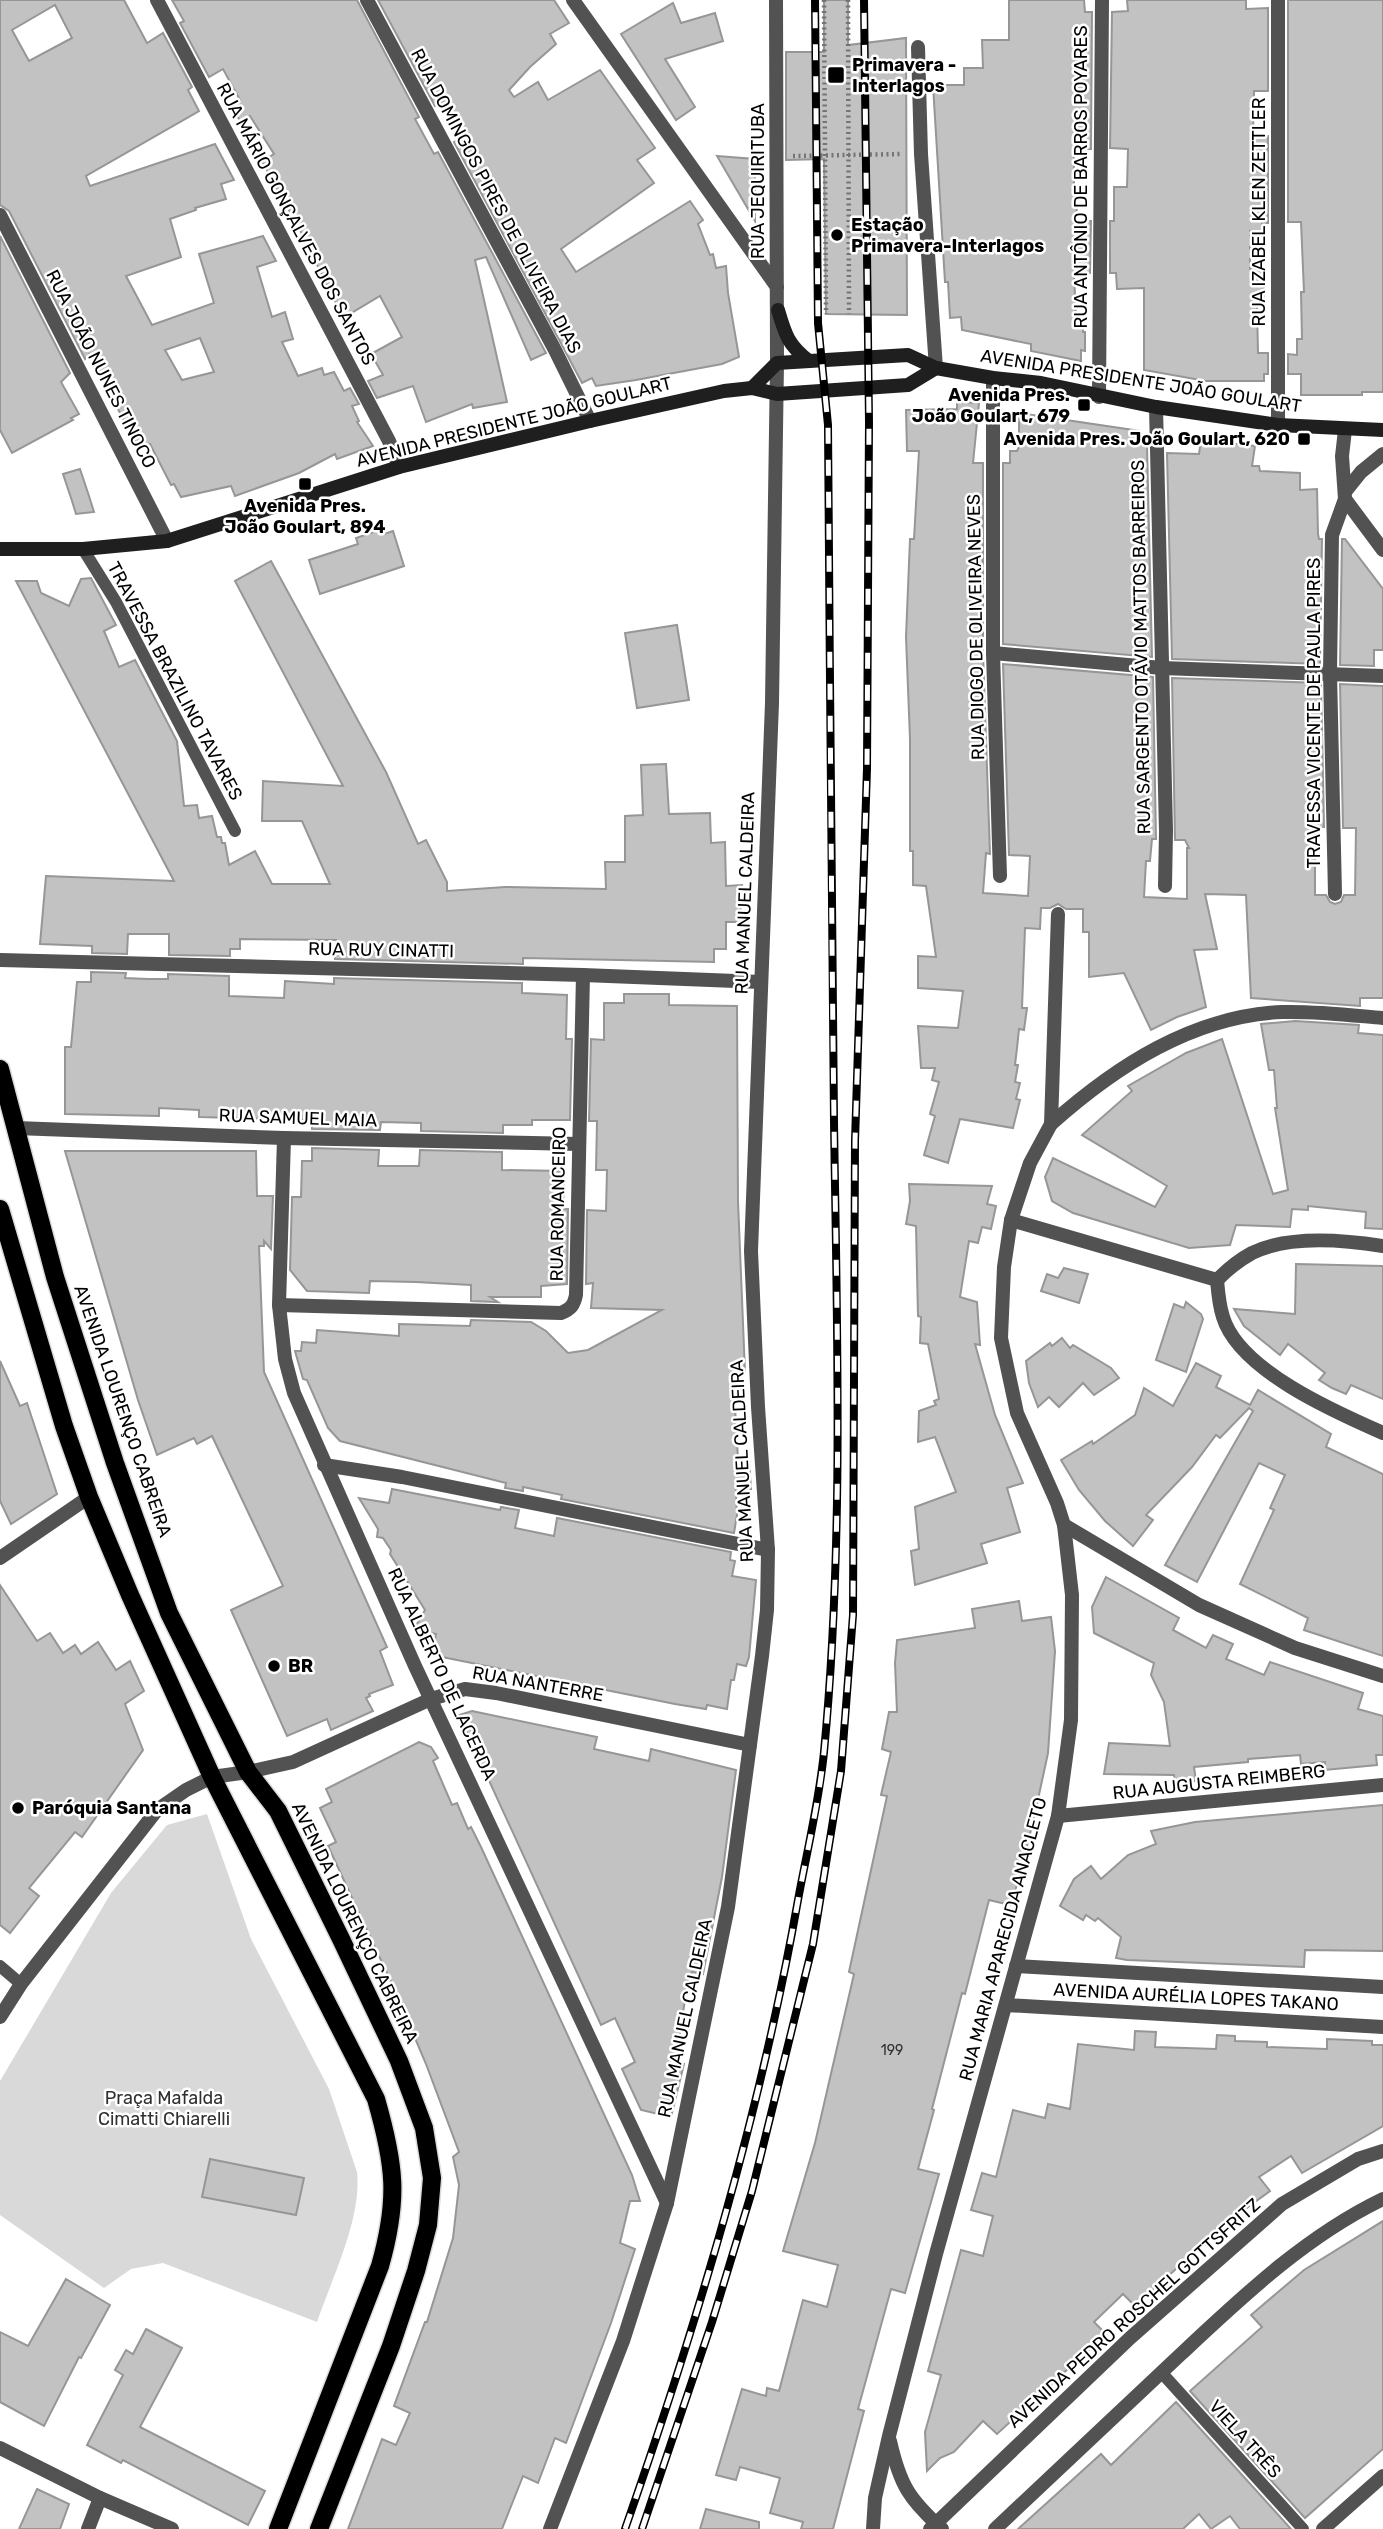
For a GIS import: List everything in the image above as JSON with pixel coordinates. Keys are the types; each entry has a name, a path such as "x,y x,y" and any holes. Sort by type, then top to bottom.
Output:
{"main road":[{"path":"778,310 787,340 809,361"},
{"name":"AVENIDA PRESIDENTE JOÃO GOULART","path":"777,363 908,355 936,368 1041,383 1156,407 1278,425 1383,430"},
{"path":"752,388 777,363"},
{"name":"AVENIDA PRESIDENTE JOÃO GOULART","path":"0,549 83,549 167,541 399,467 590,421 724,391 752,388 777,394 908,385 936,368"},
{"name":"AVENIDA LOURENÇO CABREIRA","path":"0,1069 55,1277 115,1464 169,1613 248,1772 278,1811 399,2061 424,2128 432,2178 428,2225 416,2271 391,2346 319,2529"},
{"path":"0,1209 2,1229 89,1497 212,1777 376,2099 389,2145 394,2189 390,2232 380,2266 278,2529"}],"street":[{"name":"RUA MÁRIO GONÇALVES DOS SANTOS","path":"157,0 376,417 399,467"},
{"name":"RUA DOMINGOS PIRES DE OLIVEIRA DIAS","path":"367,0 590,421"},
{"path":"573,0 777,287"},
{"name":"RUA JEQUIRITUBA","path":"776,0 777,363"},
{"name":"RUA ANTÔNIO DE BARROS POYARES","path":"1099,397 1101,0"},
{"name":"RUA IZABEL KLEN ZETTLER","path":"1278,0 1278,425"},
{"path":"918,47 921,154 936,368"},
{"name":"RUA JOÃO NUNES TINOCO","path":"0,215 167,541"},
{"name":"RUA MANUEL CALDEIRA","path":"550,2529 623,2341 667,2203 728,1907 767,1610 768,1550 751,1251 772,703 777,363"},
{"name":"RUA DIOGO DE OLIVEIRA NEVES","path":"993,378 993,653 1000,876"},
{"name":"RUA SARGENTO OTÁVIO MATTOS BARREIROS","path":"1156,407 1165,886"},
{"name":"TRAVESSA VICENTE DE PAULA PIRES","path":"1345,430 1342,456 1345,495"},
{"name":"TRAVESSA VICENTE DE PAULA PIRES","path":"1335,894 1330,673 1332,535 1345,495 1361,472 1383,454"},
{"path":"1345,495 1383,550"},
{"path":"993,653 1162,668 1383,676"},
{"name":"RUA MARIA APARECIDA ANACLETO","path":"873,2529 875,2498 889,2436 936,2254 1058,1816 1071,1720 1072,1595 1064,1525 1017,1413 1000,1338 1004,1267 1011,1220 1030,1163 1051,1124 1058,914"},
{"name":"RUA RUY CINATTI","path":"0,960 761,982"},
{"name":"RUA ROMANCEIRO","path":"279,1305 561,1313 569,1310 576,1295 583,975"},
{"path":"1051,1124 1090,1089 1136,1060 1172,1040 1214,1023 1280,1012 1383,1018"},
{"name":"RUA SAMUEL MAIA","path":"16,1128 284,1138 579,1144"},
{"name":"RUA ALBERTO DE LACERDA","path":"284,1138 279,1305 285,1359 294,1393 431,1699 667,2203"},
{"path":"1011,1220 1217,1280"},
{"path":"1217,1280 1232,1266 1254,1252 1282,1243 1333,1241 1383,1246"},
{"path":"1217,1280 1223,1319 1240,1348 1261,1367 1344,1416 1383,1433"},
{"path":"324,1465 402,1477 768,1550"},
{"path":"0,1558 89,1497"},
{"path":"1064,1525 1199,1605 1295,1648 1383,1676"},
{"name":"RUA NANTERRE","path":"212,1777 293,1762 431,1699 465,1689 750,1745"},
{"path":"0,2017 21,1984 157,1810 186,1790 212,1777"},
{"name":"RUA AUGUSTA REIMBERG","path":"1058,1816 1383,1786"},
{"name":"AVENIDA AURÉLIA LOPES TAKANO","path":"1016,1966 1383,1987"},
{"name":"AVENIDA AURÉLIA LOPES TAKANO","path":"1006,2005 1383,2026"},
{"name":"AVENIDA PEDRO ROSCHEL GOTTSFRITZ","path":"936,2527 1130,2338 1282,2204 1358,2160 1383,2151"},
{"path":"995,2529 1161,2372 1294,2254 1364,2208 1383,2199"},
{"name":"RUA MARIA APARECIDA ANACLETO","path":"889,2436 896,2466 906,2491 936,2527"},
{"path":"0,2448 100,2498 172,2529"},
{"path":"1323,2529 1383,2476"},
{"path":"88,2529 100,2498"}],"lane":[{"name":"TRAVESSA BRAZILINO TAVARES","path":"83,549 116,602 235,831"},
{"path":"0,1966 21,1984"},
{"name":"VIELA TRÊS","path":"1161,2372 1303,2529"}],"path":[{"path":"824,0 826,314"},
{"path":"848,0 849,314"},
{"path":"777,158 921,154"}],"green space":[{"name":"Praça Mafalda Cimatti Chiarelli","path":"207,1814 251,1939 329,2089 357,2172 355,2209 350,2229 317,2322 163,2263 131,2269 104,2288 0,2215 0,2081 111,1893 167,1825"}],"building":[{"path":"0,0 124,0 147,43 163,33 192,87 188,90 199,111 86,176 90,186 215,144 234,180 221,184 226,199 170,219 181,257 126,276 152,325 214,303 199,254 263,236 276,261 257,267 272,317 285,312 293,339 282,342 298,376 322,368 324,375 334,372 344,391 350,388 359,404 352,406 359,421 357,422 373,446 337,459 335,454 299,473 235,496 231,486 181,497 174,484 171,485 150,444 139,449 89,354 85,359 9,211 0,205","holes":["55,5 72,38 29,61 12,30","200,338 214,372 182,380 165,350"]},
{"path":"172,0 357,0 419,117 415,119 434,154 438,152 546,353 531,360 486,257 475,260 507,402 473,408 472,404 426,422 413,386 377,398 368,381 383,375 371,354 402,337 380,296 343,318 262,161 274,154 250,116 240,121 231,105 240,100 223,69 209,77 180,23 184,21"},
{"path":"378,0 554,0 569,23 550,34 556,44 509,90 514,97 538,82 548,100 600,70 655,148 637,160 654,183 561,249 576,272 690,201 703,220 698,224 710,255 713,254 716,268 726,266 739,357 722,364 636,380 596,386 592,378 582,383 454,142 465,135 445,100 435,106"},
{"path":"824,0 848,0 848,45 906,38 907,315 826,314 824,159 786,160 786,52 824,52"},
{"path":"1009,0 1084,0 1085,12 1092,12 1091,149 1074,149 1076,221 1091,221 1090,273 1074,273 1076,317 1083,317 1085,332 1085,351 1081,350 1081,361 1031,351 1031,344 962,330 961,317 950,318 948,282 945,282 933,85 964,85 964,68 983,68 982,40 1009,40"},
{"path":"1127,0 1246,0 1246,9 1268,8 1268,91 1254,91 1253,136 1268,136 1268,223 1262,223 1262,231 1250,231 1250,269 1263,269 1264,305 1257,306 1258,353 1268,353 1268,374 1264,374 1264,381 1206,381 1144,370 1144,288 1117,289 1116,273 1110,273 1110,221 1114,221 1114,187 1127,187 1128,149 1110,148 1112,12 1128,11"},
{"path":"1288,0 1383,0 1383,392 1362,392 1362,395 1301,395 1301,374 1288,374 1288,354 1297,355 1297,339 1302,339 1301,292 1304,292 1301,222 1288,222"},
{"path":"673,3 681,23 715,13 723,41 665,59 695,107 676,120 621,34"},
{"path":"717,156 755,159 755,221"},
{"path":"0,236 70,373 61,382 79,414 71,418 73,420 12,453 0,430"},
{"path":"957,402 979,403 973,463 983,463 983,653 990,854 986,853 983,893 1028,896 1030,856 1009,855 1003,664 1153,677 1156,839 1152,839 1150,861 1146,861 1144,897 1187,899 1189,848 1185,840 1175,840 1172,678 1321,683 1324,827 1315,827 1315,895 1326,895 1330,902 1335,904 1341,902 1344,895 1355,895 1356,828 1343,828 1340,684 1383,686 1383,998 1360,998 1360,1006 1251,998 1246,895 1205,894 1217,949 1194,950 1206,1007 1151,1030 1124,973 1089,977 1089,932 1083,932 1083,909 1066,909 1058,904 1041,908 1040,929 1025,928 1022,1008 1027,1008 1024,1030 1019,1029 1015,1082 1020,1083 1016,1099 1020,1100 1013,1128 960,1119 948,1163 924,1155 935,1116 930,1114 939,1082 932,1080 935,1068 921,1068 918,1026 958,1028 963,991 918,988 918,956 936,957 926,886 913,885 913,851 910,851 906,637 910,539 914,539 919,451 907,451 906,410 957,409"},
{"path":"1019,413 1140,431 1144,437 1147,446 1152,657 1003,644 1003,463 1010,463 1010,451 1017,451 1019,447"},
{"path":"1201,440 1255,446 1252,466 1259,466 1260,471 1300,473 1300,490 1317,489 1318,534 1319,539 1322,539 1320,664 1172,659 1167,453 1199,454"},
{"path":"80,469 94,512 76,514 63,474"},
{"path":"382,529 384,534 393,531 404,566 320,594 309,560 358,544 356,538"},
{"path":"1342,539 1345,539 1383,589 1383,650 1374,650 1374,666 1340,665"},
{"path":"271,561 386,772 418,844 426,840 447,882 447,891 505,887 606,889 605,862 625,862 625,816 643,815 641,765 666,764 669,814 710,813 711,843 725,842 726,886 742,885 740,922 726,922 726,949 714,949 714,962 523,958 523,964 335,959 336,940 240,939 240,949 230,949 230,956 169,955 169,934 128,934 127,954 92,953 92,946 40,944 46,876 174,881 16,581 37,581 41,593 69,606 81,579 91,578 116,625 104,631 119,667 135,660 177,741 184,806 197,805 199,818 212,816 217,837 221,837 222,843 225,843 229,865 255,851 272,884 330,884 302,821 262,821 263,781 343,786 235,581"},
{"path":"677,625 689,700 637,708 625,633"},
{"path":"91,972 126,973 125,978 148,979 168,979 168,974 229,976 229,996 284,998 285,981 334,984 334,978 522,983 522,993 567,995 566,1039 572,1039 570,1120 532,1120 532,1125 503,1125 503,1133 421,1131 421,1123 381,1122 380,1130 312,1129 312,1120 199,1117 199,1110 159,1108 159,1116 65,1114 65,1047 71,1047 77,982 91,982"},
{"path":"624,994 669,994 669,1005 737,1006 738,1201 745,1372 733,1372 738,1459 749,1459 751,1489 736,1490 737,1515 734,1533 561,1499 562,1495 523,1487 523,1491 505,1488 506,1483 340,1441 328,1428 307,1380 303,1379 295,1351 301,1351 302,1342 316,1343 317,1330 399,1336 399,1324 470,1326 471,1320 531,1322 546,1331 568,1353 588,1350 662,1310 591,1308 593,1283 586,1284 587,1210 606,1211 607,1170 596,1170 597,1121 589,1121 591,1039 604,1040 604,1003 624,1003"},
{"path":"1295,1021 1359,1025 1358,1033 1383,1035 1383,1229 1365,1228 1366,1212 1308,1206 1308,1210 1292,1209 1290,1227 1236,1225 1230,1245 1189,1248 1073,1213 1052,1201 1045,1177 1053,1158 1155,1207 1167,1186 1082,1135 1132,1091 1128,1086 1186,1053 1222,1039 1273,1194 1288,1190 1275,1108 1274,1070 1269,1070 1261,1024"},
{"path":"312,1148 379,1150 378,1166 419,1166 420,1150 502,1152 502,1170 564,1171 563,1209 568,1209 567,1284 541,1286 541,1297 490,1297 498,1302 471,1301 471,1285 370,1281 369,1293 307,1291 290,1270 292,1197 301,1197 302,1161 312,1161"},
{"path":"65,1151 256,1151 257,1196 273,1196 271,1249 264,1241 264,1246 259,1246 264,1372 387,1647 380,1651 393,1685 369,1694 366,1698 373,1711 331,1730 327,1719 287,1736 231,1610 283,1586 212,1436 197,1444 194,1438 157,1455 138,1400"},
{"path":"909,1184 992,1186 987,1204 996,1206 991,1229 982,1227 978,1243 969,1241 960,1297 977,1302 980,1345 975,1344 995,1415 1023,1483 1007,1488 1020,1532 981,1544 987,1563 915,1585 911,1551 919,1549 915,1507 956,1492 935,1437 918,1442 919,1411 936,1405 934,1401 939,1399 928,1344 920,1343 916,1226 906,1224 910,1201"},
{"path":"1296,1264 1383,1266 1383,1399 1351,1385 1346,1394 1332,1388 1319,1380 1325,1373 1288,1344 1280,1355 1244,1326 1234,1309 1295,1314"},
{"path":"1064,1268 1088,1274 1079,1303 1041,1291 1047,1274 1058,1278"},
{"path":"1186,1302 1201,1314 1203,1319 1186,1372 1156,1360 1174,1304 1184,1308"},
{"path":"1062,1338 1070,1348 1073,1345 1111,1368 1119,1378 1094,1395 1083,1383 1059,1407 1049,1397 1038,1407 1029,1383 1026,1361 1050,1343 1052,1346"},
{"path":"0,1361 20,1406 27,1403 57,1494 11,1524 0,1501"},
{"path":"1196,1363 1221,1376 1216,1387 1250,1405 1258,1390 1331,1434 1326,1447 1383,1474 1383,1656 1304,1630 1308,1618 1240,1584 1274,1510 1270,1508 1285,1475 1259,1463 1197,1582 1165,1565 1253,1411 1249,1408 1220,1438 1216,1435 1192,1467 1146,1515 1153,1520 1133,1546 1105,1521 1079,1490 1061,1460 1092,1441 1093,1444 1135,1415 1144,1388 1173,1406"},
{"path":"392,1489 500,1510 501,1507 519,1510 515,1528 554,1536 557,1518 731,1552 730,1560 735,1561 732,1576 756,1580 749,1657 746,1666 737,1664 734,1680 731,1680 727,1709 675,1704 432,1655 436,1634 414,1629 425,1610 390,1554 391,1550 383,1538 377,1537 378,1529 359,1498 389,1503"},
{"path":"1106,1577 1179,1618 1173,1630 1206,1648 1213,1635 1233,1644 1226,1659 1264,1675 1270,1662 1363,1693 1358,1709 1383,1716 1383,1755 1376,1755 1377,1765 1325,1770 1325,1762 1301,1764 1300,1755 1194,1767 1196,1781 1175,1782 1174,1775 1104,1774 1109,1743 1170,1746 1164,1702 1151,1675 1154,1663 1094,1633 1092,1607"},
{"path":"0,1585 37,1641 50,1633 63,1653 75,1645 81,1654 98,1642 116,1670 130,1661 144,1691 125,1704 143,1750 82,1837 75,1832 29,1888 39,1896 10,1933 0,1925"},
{"path":"1019,1601 1022,1621 1051,1617 1055,1651 1048,1753 1034,1818 1010,1905 989,1900 965,1994 962,1993 918,2169 939,2174 905,2293 891,2289 858,2409 864,2411 833,2529 801,2529 803,2522 770,2513 780,2478 740,2467 736,2480 716,2475 742,2389 766,2396 767,2388 779,2391 803,2300 827,2307 838,2265 783,2251 815,2143 854,1974 849,1972 887,1796 881,1795 891,1752 882,1749 889,1712 897,1712 897,1640 975,1628 972,1609"},
{"path":"472,1711 597,1737 594,1749 649,1761 651,1749 736,1770 722,1877 703,1974 692,1972 688,1980 679,2039 681,2040 675,2061 684,2064 671,2117 641,2110 622,2069 635,2062 615,2018 601,2025 459,1715"},
{"path":"419,1742 431,1747 438,1758 433,1761 452,1805 457,1803 468,1829 471,1827 481,1847 632,2175 640,2201 630,2201 620,2243 635,2249 611,2323 566,2443 555,2438 538,2483 523,2476 502,2529 348,2529 382,2439 396,2445 410,2413 394,2406 427,2322 453,2238 459,2185 453,2157 459,2152 392,1984 328,1846 336,1842 320,1808 332,1802 326,1789"},
{"path":"1383,1805 1383,1951 1305,1950 1304,1967 1127,1960 1116,1958 1121,1937 1098,1918 1095,1921 1086,1915 1083,1920 1060,1906 1074,1879 1091,1866 1101,1879 1128,1855 1156,1844 1151,1831 1195,1822"},
{"path":"1135,2031 1156,2032 1155,2047 1216,2049 1217,2035 1235,2036 1235,2041 1267,2042 1267,2047 1327,2049 1327,2039 1372,2041 1372,2045 1383,2045 1383,2126 1302,2173 1291,2156 1259,2177 1270,2191 1229,2221 1135,2306 1123,2294 1094,2322 1106,2334 997,2434 983,2421 954,2452 940,2458 927,2471 925,2432 941,2375 928,2371 961,2250 983,2256 993,2216 971,2210 982,2173 996,2177 1013,2110 1045,2118 1048,2104 1070,2109 1078,2044 1134,2050"},
{"path":"210,2159 304,2178 296,2215 202,2197"},
{"path":"1383,2221 1383,2449 1305,2518 1190,2391 1262,2327 1251,2315 1304,2270"},
{"path":"66,2279 110,2305 81,2358 79,2357 44,2426 0,2402 0,2332 28,2346"},
{"path":"146,2329 182,2348 140,2427 265,2491 248,2525 123,2460 121,2463 87,2445 123,2375 115,2370 126,2350 133,2354"},
{"path":"1176,2402 1291,2529 1240,2529 1230,2516 1211,2529 1199,2514 1183,2529 1018,2529 1101,2454 1111,2465"},
{"path":"37,2489 69,2504 60,2529 19,2529"},
{"path":"706,2509 759,2522 759,2529 700,2529"}],"railway":[{"path":"625,2529 701,2297 746,2139 765,2060 819,1789 830,1673 838,1436 828,425 818,323 815,0"},
{"path":"642,2529 712,2322 752,2191 813,1944 841,1771 853,1615 855,1141 867,768 869,422 864,0"}],"place":[{"name":"Primavera - Interlagos","path":"836,75"},
{"name":"Estação Primavera-Interlagos","path":"837,235"},
{"name":"Avenida Pres. João Goulart, 679","path":"1084,405"},
{"name":"Avenida Pres. João Goulart, 620","path":"1304,439"},
{"name":"Avenida Pres. João Goulart, 894","path":"305,484"},
{"name":"BR","path":"274,1666"},
{"name":"Paróquia Santana","path":"18,1808"}]}
